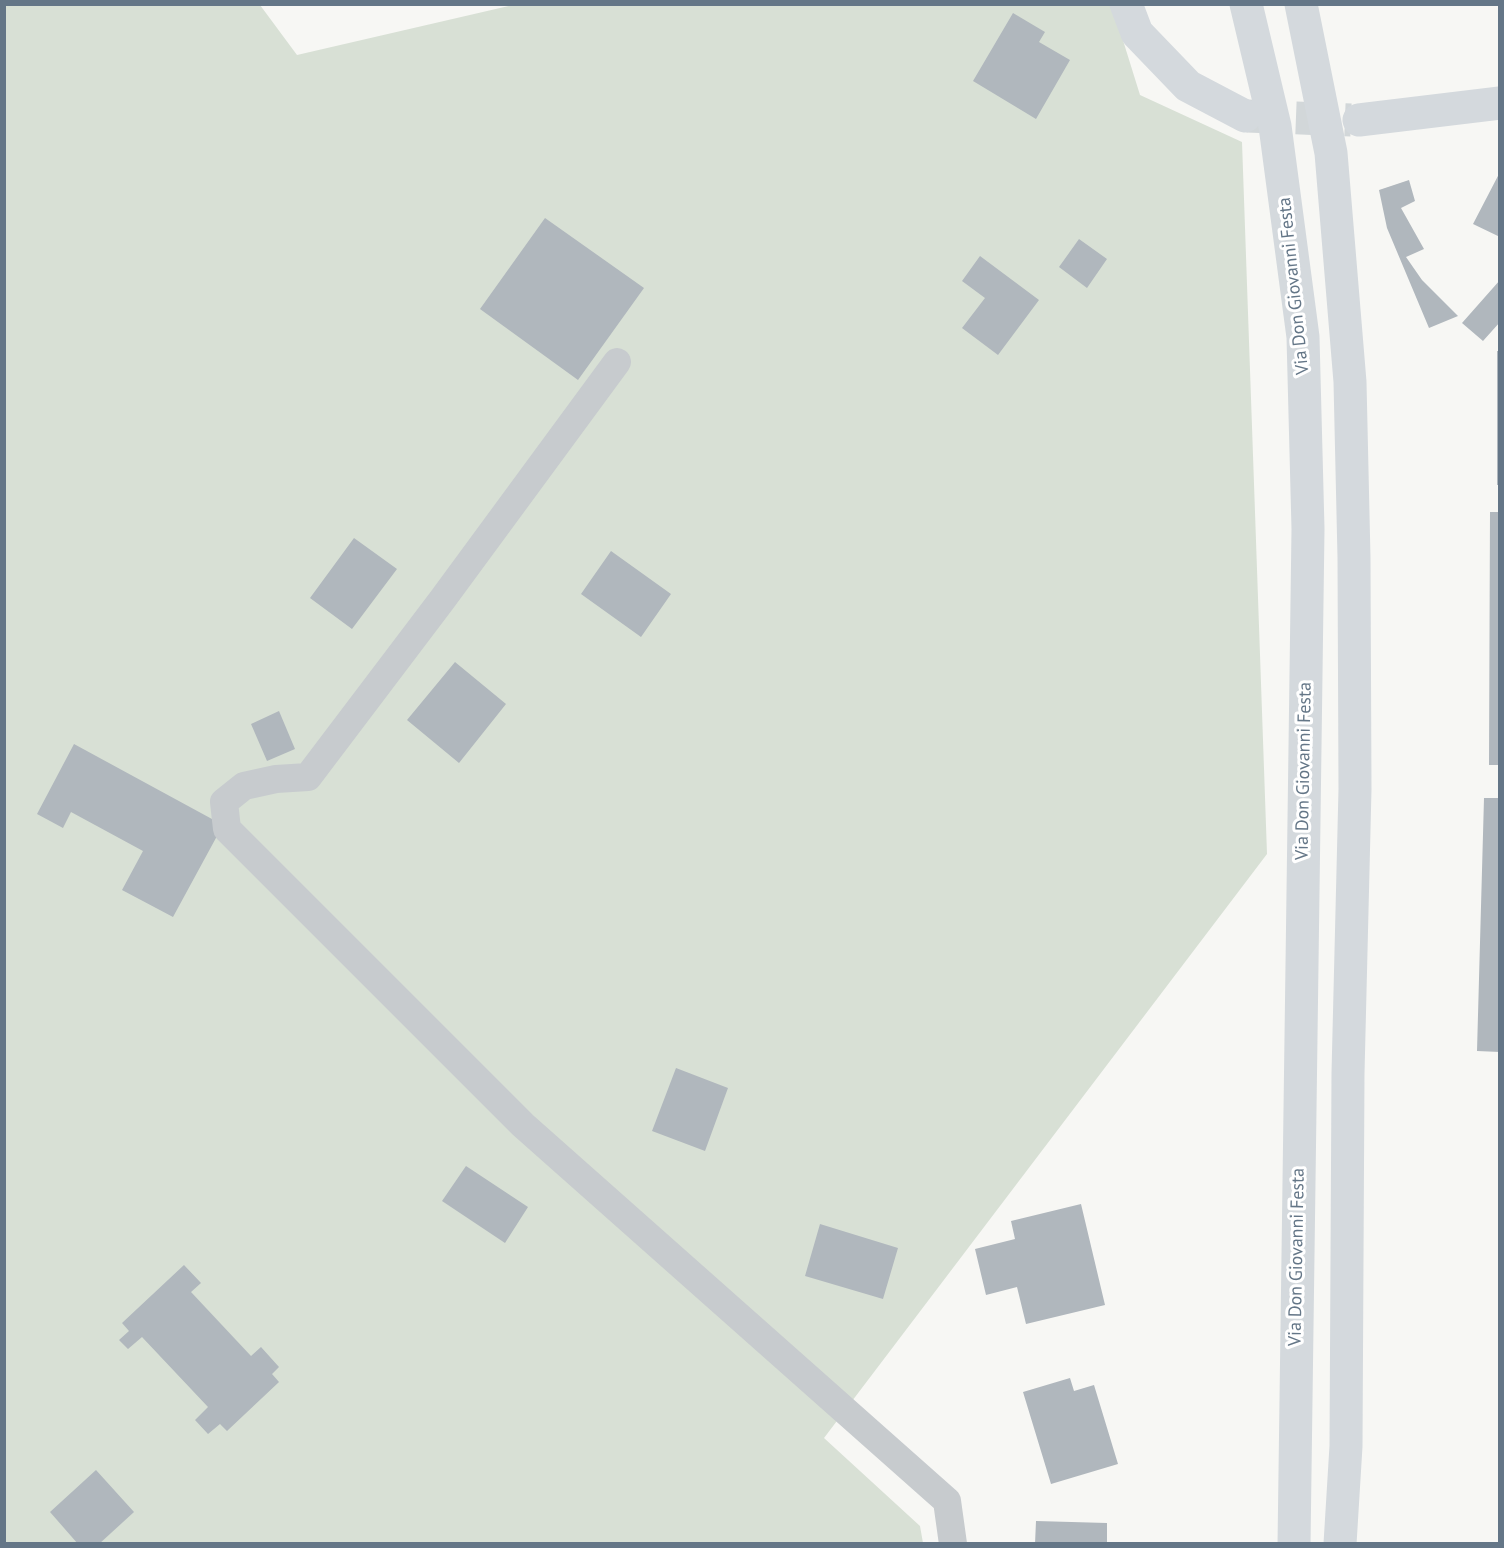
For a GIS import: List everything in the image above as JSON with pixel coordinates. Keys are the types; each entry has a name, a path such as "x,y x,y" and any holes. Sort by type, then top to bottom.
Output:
{"main road":[{"path":"1126,4 1137,33 1188,86 1245,116"},
{"name":"Via Don Giovanni Festa","path":"1246,4 1275,126 1303,337 1308,529 1294,1544"},
{"path":"1300,4 1331,153 1350,382 1354,558 1355,789 1348,1073 1346,1446 1340,1544"},
{"path":"1359,120 1500,104"}],"street":[{"path":"617,362 308,777 276,778 244,786 224,802 227,829 523,1125 947,1501 953,1544"}],"shaded area":[{"path":"5,5 260,5 297,55 513,5 1112,5 1140,95 1242,142 1267,854 824,1438 920,1526 923,1543 5,1544"}],"building":[{"path":"1013,13 1045,32 1039,42 1070,60 1036,119 973,81"},
{"path":"1500,172 1500,237 1473,224"},
{"path":"1409,180 1415,201 1401,208 1424,249 1406,257 1422,280 1458,316 1429,328 1387,228 1379,190"},
{"path":"545,218 644,288 578,380 480,309"},
{"path":"1079,239 1107,259 1087,288 1059,267"},
{"path":"980,256 1039,300 998,355 962,328 985,298 962,281"},
{"path":"1500,280 1500,322 1483,341 1462,323"},
{"path":"1497,351 1500,351 1500,485 1497,485"},
{"path":"1490,512 1500,512 1500,765 1489,765"},
{"path":"354,538 397,569 352,629 310,598"},
{"path":"611,551 671,594 641,637 581,594"},
{"path":"455,662 506,704 459,763 407,720"},
{"path":"279,711 295,749 267,761 251,724"},
{"path":"74,744 223,825 173,917 122,890 143,851 71,812 63,828 37,814"},
{"path":"1484,798 1500,798 1500,1052 1477,1051"},
{"path":"676,1068 728,1088 705,1151 652,1131"},
{"path":"466,1166 528,1207 505,1243 442,1201"},
{"path":"1081,1204 1105,1305 1026,1324 1017,1287 986,1295 975,1249 1015,1239 1011,1221"},
{"path":"820,1224 898,1248 883,1299 805,1276"},
{"path":"184,1265 201,1283 191,1292 251,1356 261,1347 279,1367 272,1374 279,1382 227,1431 220,1424 208,1434 195,1420 208,1407 142,1337 128,1349 119,1340 129,1331 122,1323"},
{"path":"1070,1378 1074,1391 1094,1385 1118,1464 1051,1484 1023,1392"},
{"path":"96,1470 134,1512 99,1544 78,1544 50,1512"},
{"path":"1036,1521 1107,1523 1107,1544 1035,1544"}],"tunnel":[{"path":"1247,116 1351,120"}]}
